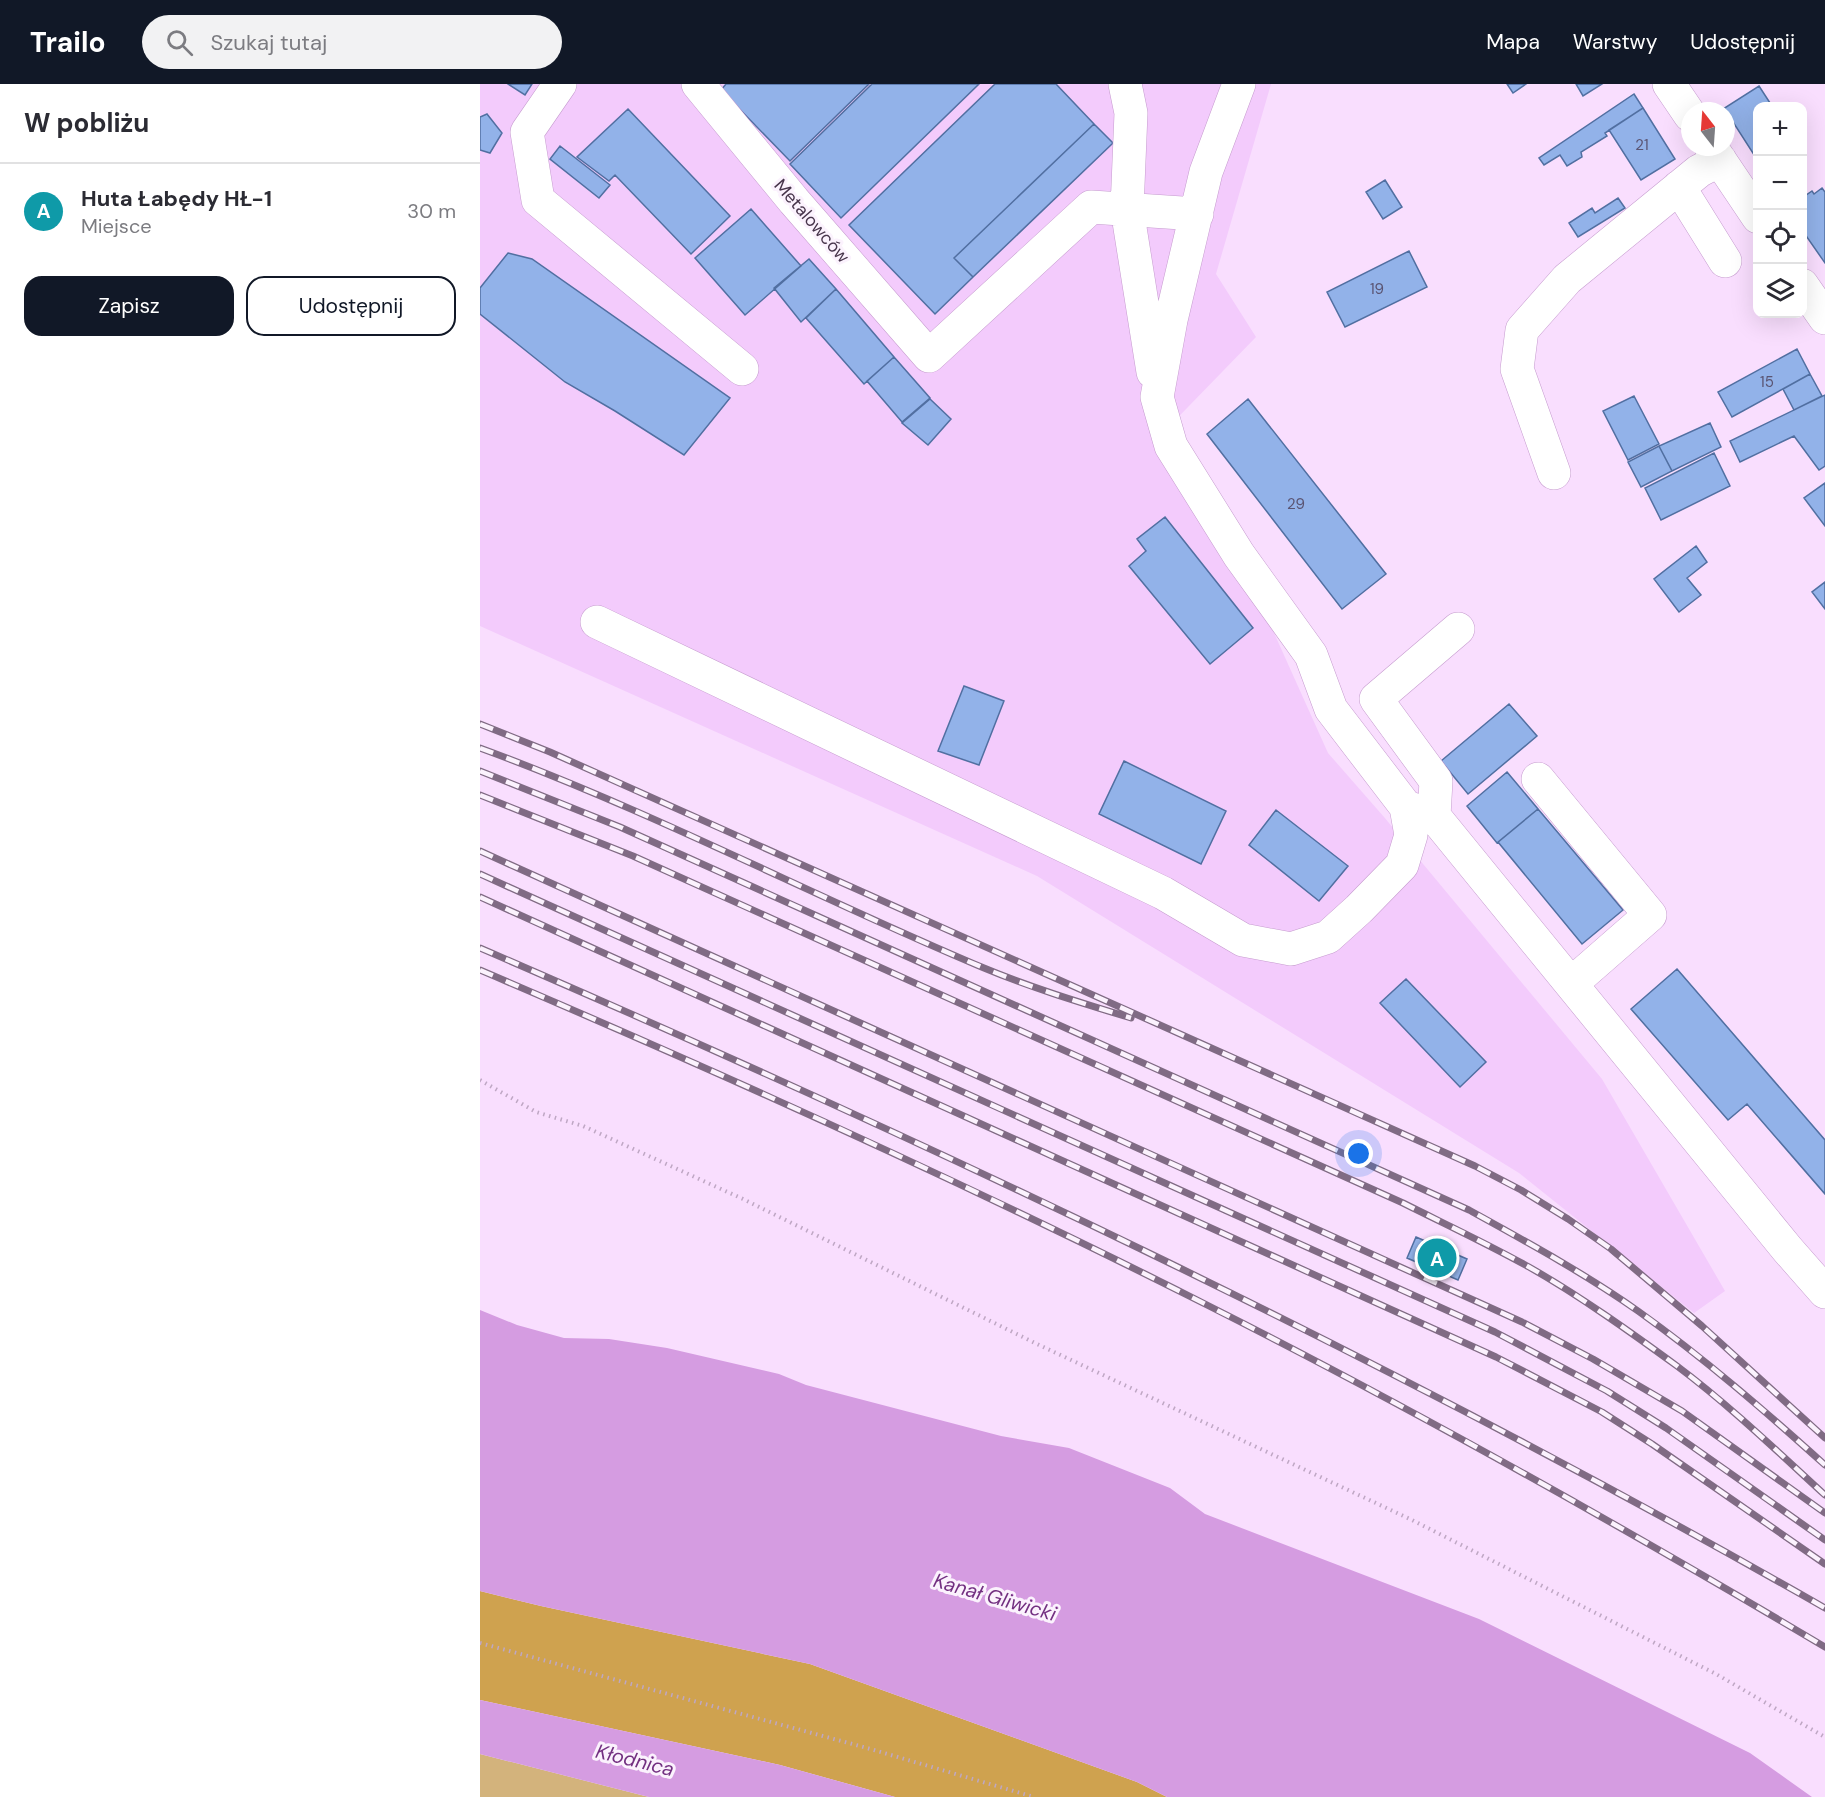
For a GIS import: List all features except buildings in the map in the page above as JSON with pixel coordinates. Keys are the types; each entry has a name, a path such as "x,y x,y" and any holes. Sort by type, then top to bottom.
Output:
{"street":[{"path":"560,84 527,132 538,200 742,369"},
{"name":"Metalowców","path":"698,84 794,201 929,356 1091,207 1127,209"},
{"path":"1125,84 1131,113 1127,209 1157,397 1171,446 1239,555 1311,655 1331,709 1571,984 1825,1292"},
{"path":"1157,397 1171,320 1206,172 1239,84"},
{"path":"1669,84 1681,102"},
{"path":"1554,473 1517,369 1522,330 1567,279 1699,171 1713,156"},
{"path":"1716,156 1753,210"},
{"path":"1679,187 1725,261"},
{"path":"1127,209 1197,214"},
{"path":"1807,291 1825,318"},
{"path":"597,622 1163,893 1243,940 1291,949 1328,937 1402,865 1420,811 1436,780 1376,699 1458,628"},
{"path":"1538,779 1650,915 1571,984"}],"path":[{"path":"480,1080 536,1112 583,1126 743,1199 1038,1344 1412,1520 1716,1674 1825,1737"},
{"path":"480,1643 856,1745 1034,1797"}],"shaded area":[{"path":"480,84 1271,84 1216,274 1256,337 1154,442 1270,624 1328,753 1602,1079 1725,1291 1694,1313 1519,1173 1037,876 480,626"},
{"path":"480,1591 810,1664 1137,1782 1167,1797 895,1797 780,1765 480,1700"},
{"path":"480,1754 649,1797 480,1797"}],"water":[{"name":"Kanał Gliwicki","path":"480,1310 517,1325 564,1338 609,1339 667,1348 779,1374 806,1385 1001,1436 1069,1448 1170,1488 1205,1514 1479,1619 1750,1753 1812,1797 1167,1797 1137,1782 810,1664 480,1591"},
{"name":"Kłodnica","path":"480,1700 780,1765 895,1797 649,1797 480,1754"}],"railway":[{"path":"480,724 550,752 1475,1166 1521,1190 1611,1249 1702,1326 1825,1438"},
{"path":"480,748 608,799 984,968 1039,989 1131,1018"},
{"path":"480,771 620,827 1469,1210 1576,1271 1638,1311 1734,1385 1825,1465"},
{"path":"480,795 633,856 1403,1203 1498,1250 1586,1302 1677,1366 1734,1412 1825,1495"},
{"path":"480,851 1522,1322 1593,1359 1682,1411 1825,1513"},
{"path":"480,874 1495,1332 1607,1391 1666,1428 1825,1540"},
{"path":"480,897 1496,1357 1602,1412 1825,1564"},
{"path":"480,948 823,1100 1162,1259 1496,1428 1825,1608"},
{"path":"480,970 847,1132 1029,1217 1209,1306 1520,1471 1825,1647"}],"place":[{"name":"Huta Łabędy HŁ-1","path":"1437,1258"}]}
